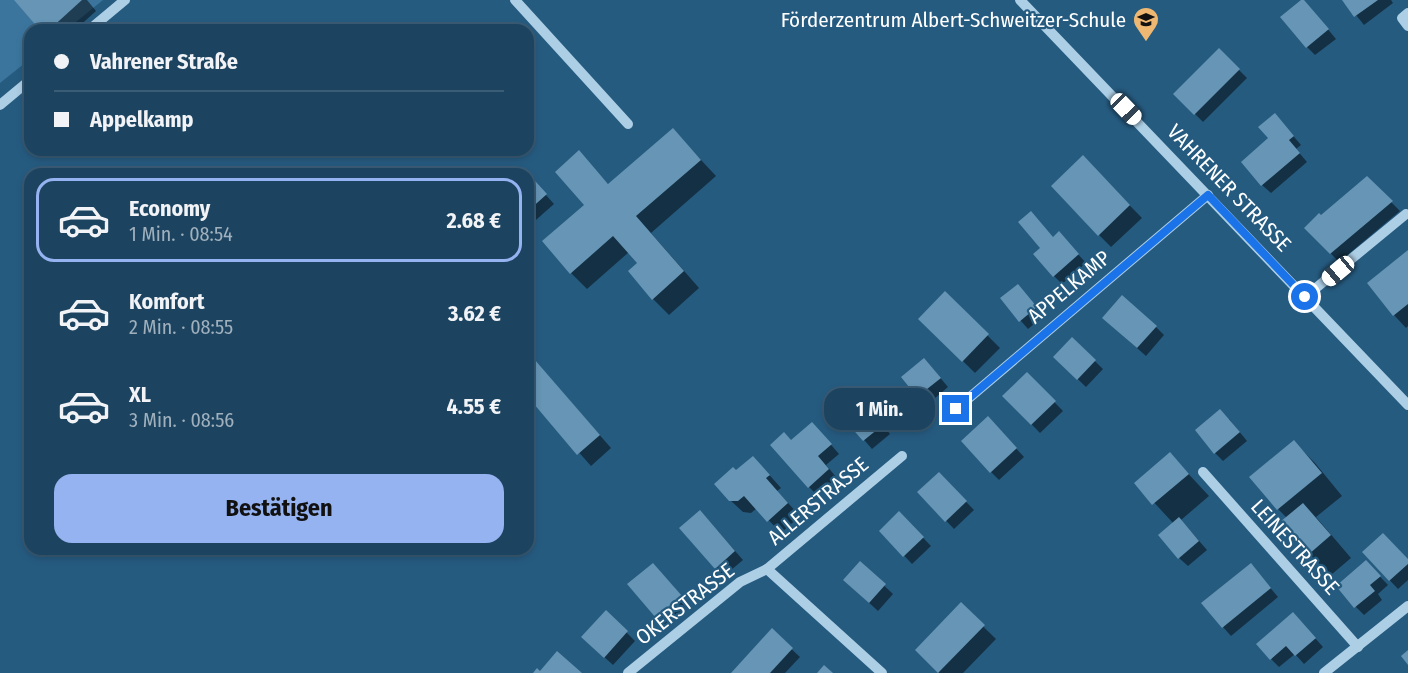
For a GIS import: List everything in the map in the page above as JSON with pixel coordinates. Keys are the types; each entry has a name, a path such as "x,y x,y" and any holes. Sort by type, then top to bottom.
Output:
{"street":[{"path":"96,24 125,0"},
{"path":"515,0 628,124"},
{"name":"VAHRENER STRASSE","path":"1020,0 1408,405"},
{"path":"1408,13 1402,18 1408,26"},
{"path":"0,105 24,85"},
{"name":"APPELKAMP","path":"956,409 1208,195"},
{"path":"1305,297 1406,214"},
{"name":"ALLERSTRASSE","path":"882,673 767,569 902,456"},
{"name":"LEINESTRASSE","path":"1203,472 1358,648"},
{"name":"OKERSTRASSE","path":"628,673 740,582 767,569"},
{"path":"1324,673 1408,606"}],"shaded area":[{"path":"0,0 103,0 73,24 24,24 24,64 0,83"}],"building":[{"path":"14,0 82,0 56,24 35,24"},
{"path":"1304,0 1329,29 1306,48 1280,17"},
{"path":"1342,0 1378,0 1354,17"},
{"path":"1219,48 1240,69 1194,115 1173,94"},
{"path":"1275,113 1294,136 1289,140 1300,153 1261,186 1241,162 1268,138 1258,127"},
{"path":"673,128 701,160 636,216 684,271 652,300 628,271 637,263 613,236 570,274 542,241 584,205 555,172 579,150 608,184"},
{"path":"1083,155 1130,205 1098,236 1051,186"},
{"path":"1367,176 1393,201 1330,254 1304,228 1319,213 1321,215"},
{"path":"534,180 547,194 534,206"},
{"path":"1031,211 1053,237 1059,231 1079,254 1053,277 1033,254 1040,248 1018,222"},
{"path":"1408,250 1408,304 1393,316 1367,283"},
{"path":"1018,284 1037,307 1019,322 1000,298"},
{"path":"945,291 989,334 962,362 918,319"},
{"path":"1122,295 1157,326 1137,348 1102,318"},
{"path":"1072,337 1096,360 1077,380 1053,357"},
{"path":"924,358 941,378 917,397 901,377"},
{"path":"534,359 600,435 577,455 534,404"},
{"path":"1027,372 1056,401 1031,425 1002,396"},
{"path":"863,401 883,425 863,441 843,418"},
{"path":"1220,409 1240,432 1214,454 1195,430"},
{"path":"988,416 1017,448 990,473 961,441"},
{"path":"812,422 832,444 818,456 829,469 808,488 770,445 784,432 791,440"},
{"path":"1294,440 1322,473 1277,510 1249,477"},
{"path":"1170,452 1189,474 1152,505 1134,483"},
{"path":"753,456 770,475 766,478 788,503 767,522 744,496 738,501 729,501 714,484 733,467 736,470"},
{"path":"939,472 967,501 945,522 917,492"},
{"path":"1303,503 1331,535 1308,555 1280,522"},
{"path":"700,510 735,551 715,569 679,528"},
{"path":"899,511 924,537 903,557 879,531"},
{"path":"1179,517 1199,541 1178,559 1158,535"},
{"path":"1383,533 1408,559 1408,564 1389,581 1362,552"},
{"path":"1366,560 1381,576 1370,585 1375,591 1354,608 1336,586"},
{"path":"860,561 886,584 869,603 843,580"},
{"path":"653,563 682,596 656,618 627,584"},
{"path":"1251,563 1271,588 1222,628 1201,603"},
{"path":"961,602 985,625 938,673 915,650"},
{"path":"606,610 628,631 604,658 581,637"},
{"path":"1293,612 1316,638 1295,656 1286,646 1270,660 1256,644"},
{"path":"772,628 793,648 770,673 731,673"},
{"path":"1408,650 1408,665 1401,656"},
{"path":"557,651 582,673 533,673 537,668 540,671"},
{"path":"824,665 833,673 817,673"}],"place":[{"name":"Förderzentrum Albert-Schweitzer-Schule","path":"1146,43"}],"route":[{"path":"956,409 1208,195 1305,297"}]}
